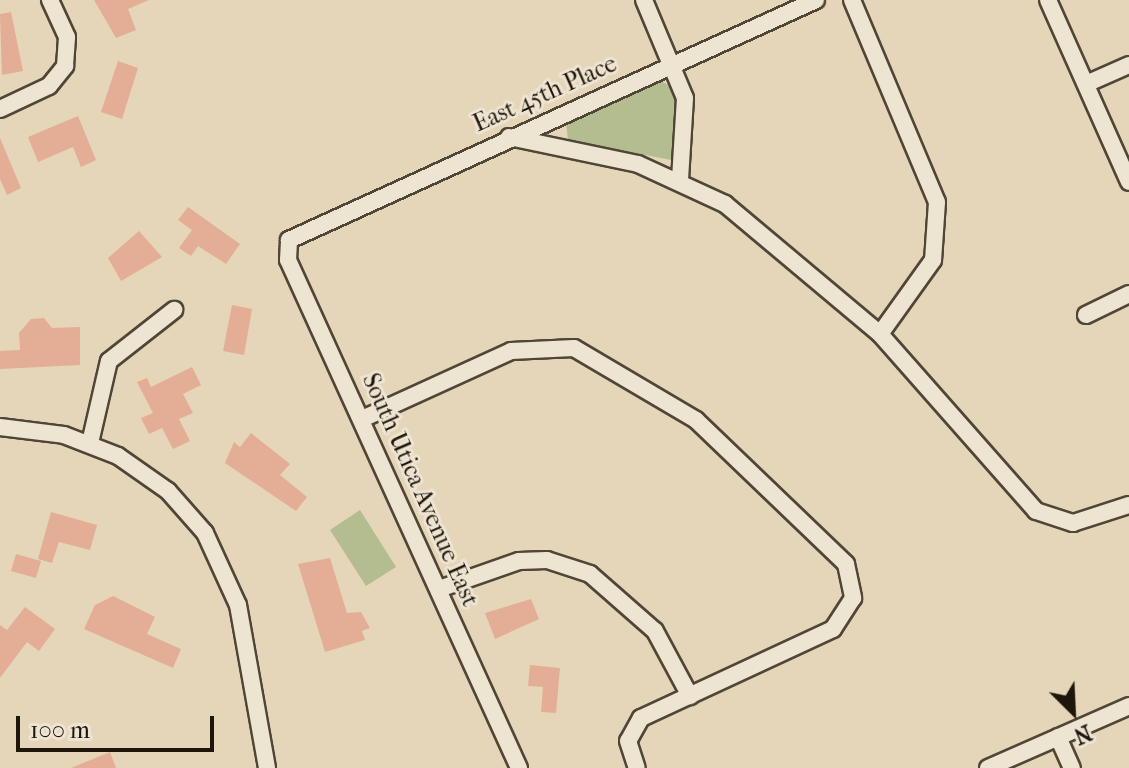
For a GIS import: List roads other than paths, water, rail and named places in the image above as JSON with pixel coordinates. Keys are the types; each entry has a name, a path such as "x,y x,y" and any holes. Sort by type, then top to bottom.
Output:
{"street":[{"path":"0,109 49,86 65,66 67,37 50,0"},
{"path":"644,0 672,64 688,123 680,179"},
{"name":"East 45th Place","path":"294,232 816,0"},
{"path":"852,0 937,202 933,260 880,334"},
{"path":"1048,0 1129,182"},
{"path":"1086,84 1129,65"},
{"path":"509,137 680,179 759,229 880,334 1036,511 1073,523 1129,505"},
{"name":"South Utica Avenue East","path":"294,232 288,260 519,768"},
{"path":"1086,315 1129,294"},
{"path":"90,443 109,361 174,310"},
{"path":"362,419 511,351 552,344 591,355 696,420 846,564 849,611 822,637 641,718 629,731 637,768"},
{"path":"0,427 90,443 168,491 219,557 238,605 267,768"},
{"path":"439,589 486,569 547,560 590,574 633,606 690,696"},
{"path":"988,768 1129,706"},
{"path":"1058,737 1072,768"}]}
